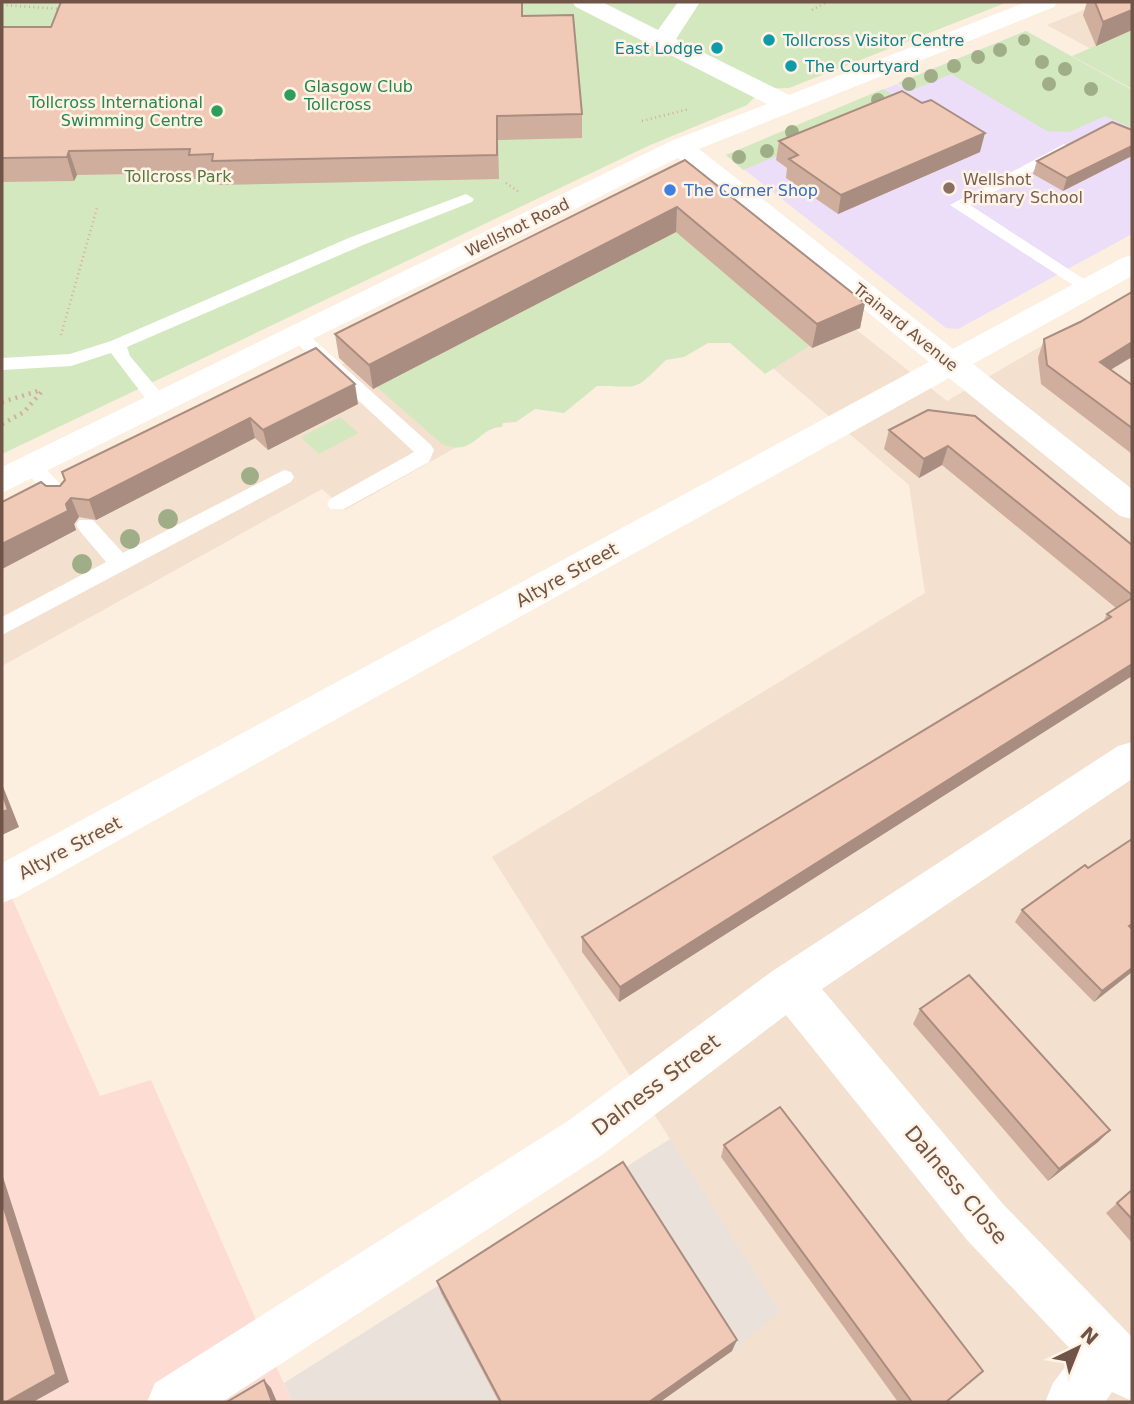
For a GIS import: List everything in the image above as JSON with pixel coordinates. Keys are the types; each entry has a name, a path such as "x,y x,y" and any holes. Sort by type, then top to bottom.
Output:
{"street":[{"path":"584,2 746,86 787,104"},
{"path":"662,41 689,2"},
{"name":"Wellshot Road","path":"2,481 680,147 1046,2"},
{"name":"Trainard Avenue","path":"680,147 1132,507"},
{"name":"Altyre Street","path":"2,884 1132,264"},
{"name":"Dalness Street","path":"174,1402 585,1138 790,985 1132,758"},
{"name":"Dalness Close","path":"790,985 985,1222 1121,1364"},
{"path":"1072,1402 1121,1364"}],"lane":[{"path":"1081,140 958,205 1087,289"},
{"path":"2,363 53,362 83,357 117,345 357,242 466,199"},
{"path":"297,334 424,450 422,457 337,504"},
{"path":"117,345 122,358 159,403"},
{"path":"32,466 61,498"},
{"path":"2,627 284,477"},
{"path":"86,525 120,564"}],"path":[{"path":"812,10 827,2"},
{"path":"2,5 70,9"},
{"path":"642,121 704,104 746,86"},
{"path":"2,424 24,412 43,389 97,208"},
{"path":"2,402 43,389"}],"shaded area":[{"path":"1103,2 1132,87 1091,49 1047,25"},
{"name":"Wellshot Primary School","path":"1026,31 1132,90 1132,234 958,329 946,328 726,155 897,84 915,95 898,83"},
{"path":"682,193 947,401 1132,293 1132,1402 657,1402 779,1312 492,857 925,593 909,485 703,308 345,510 322,489 2,666 2,535"},
{"path":"2,876 100,1096 151,1080 292,1402 2,1402"},
{"path":"670,1139 780,1312 732,1351 660,1402 292,1402 284,1383"}],"green space":[{"name":"Tollcross Park","path":"2,2 1008,2 789,88 765,89 747,105 648,146 2,454"},
{"path":"1132,30 1132,89 1072,56"},
{"path":"1026,31 1132,90 1132,128 1105,116 1069,132 1047,131 951,74 910,91 898,83"},
{"path":"883,89 906,103 743,170 726,155"},
{"path":"673,228 809,346 765,374 730,343 708,343 684,357 666,360 641,383 630,386 597,386 564,413 535,409 516,422 503,423 502,427 487,431 462,447 442,444 377,387"},
{"path":"340,417 358,433 319,454 301,437"}],"building":[{"name":"Glasgow Club Tollcross","path":"61,2 522,2 522,16 573,15 582,114 497,116 497,155 212,161 213,154 189,155 190,149 69,151 67,157 2,158 2,27 51,27"},
{"path":"1095,2 1132,2 1132,10 1103,22"},
{"path":"902,91 922,103 931,100 985,133 841,195 789,159 798,155 779,141"},
{"path":"1112,122 1132,130 1132,146 1067,178 1037,161"},
{"path":"685,160 865,303 817,324 677,207 369,365 335,334"},
{"path":"1132,292 1132,342 1100,362 1132,385 1132,428 1047,365 1044,339"},
{"path":"316,348 355,384 263,430 250,418 89,500 71,498 66,504 68,511 2,544 2,502 41,482 46,486 60,486 65,480 62,472"},
{"path":"928,410 975,416 1132,545 1132,595 948,446 924,459 889,430"},
{"path":"1132,598 1132,664 620,987 582,937 1111,617 1107,614"},
{"path":"2,793 8,810 2,812"},
{"path":"1132,839 1132,924 1129,926 1132,929 1132,968 1102,991 1022,910 1085,865 1088,868"},
{"path":"969,975 1110,1130 1059,1169 920,1009"},
{"path":"780,1107 983,1371 946,1402 912,1402 724,1145"},
{"path":"623,1162 737,1340 649,1402 501,1402 437,1281"},
{"path":"1132,1190 1132,1219 1117,1203"},
{"path":"2,1202 56,1374 6,1402 2,1402"},
{"path":"264,1380 272,1402 227,1402"}],"place":[{"name":"Tollcross Visitor Centre","path":"769,40"},
{"name":"East Lodge","path":"717,48"},
{"name":"The Courtyard","path":"791,66"},
{"name":"Glasgow Club Tollcross","path":"290,95"},
{"name":"Tollcross International Swimming Centre","path":"217,111"},
{"name":"Wellshot Primary School","path":"949,188"},
{"name":"The Corner Shop","path":"670,190"}]}
